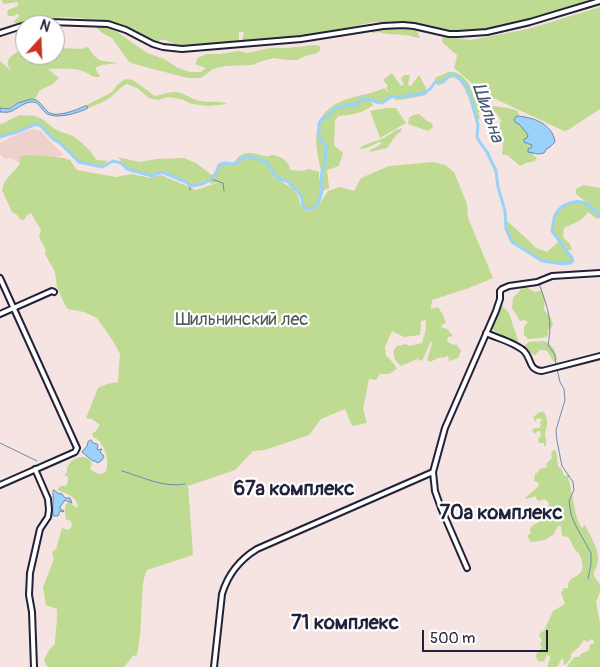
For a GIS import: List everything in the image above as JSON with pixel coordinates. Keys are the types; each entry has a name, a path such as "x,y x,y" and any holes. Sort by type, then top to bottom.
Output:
{"street":[{"path":"65,23 108,24 126,30 153,44 182,49 301,39 383,26 414,26 449,34 487,32 530,22 600,1"},
{"path":"0,32 15,28"},
{"path":"467,568 441,508 435,491 432,472 444,432 499,304 500,292 509,286 537,282 552,276 600,273"},
{"path":"0,278 77,448 75,452 0,484"},
{"path":"0,314 52,291 54,292"},
{"path":"486,333 520,348 528,356 534,369 542,371 600,356"},
{"path":"34,667 32,612 29,594 30,577 40,529 48,517 49,510 48,499 35,469"},
{"path":"214,667 222,594 231,572 244,559 257,549 432,472"}],"shaded area":[{"path":"32,129 41,131 64,155 24,166 11,158 5,159 0,154 0,143"}],"green space":[{"path":"2,0 590,0 493,30 457,32 419,24 374,22 302,37 242,41 244,32 239,32 238,42 193,46 178,45 165,40 157,42 111,21 65,17 65,15 19,14 8,16 8,10 18,6 18,3 4,4"},
{"path":"600,7 600,109 564,131 485,94 454,68 457,55 442,42 443,37 471,40 528,29"},
{"path":"101,26 113,29 147,53 190,72 201,72 206,68 195,64 198,58 206,54 238,51 247,53 270,48 314,45 320,46 320,51 297,60 274,58 252,65 226,66 213,69 201,78 188,78 129,62 112,38 102,33 96,27"},
{"path":"381,27 383,29 408,28 417,31 420,38 362,31"},
{"path":"88,47 94,56 100,60 118,63 95,68 100,77 76,69 48,69 59,78 53,84 40,90 35,99 15,104 9,109 0,108 0,61 11,71 8,60 15,54 15,65 65,65 65,48 81,49"},
{"path":"448,72 459,74 468,82 480,104 518,111 519,122 532,140 533,155 537,158 535,161 520,166 507,155 502,155 503,144 498,132 501,120 496,113 478,112 480,118 476,121 464,87 455,78 449,78 437,86 435,78"},
{"name":"Шильнинский лес","path":"392,73 401,86 404,84 401,79 404,75 410,75 408,85 411,86 419,75 426,88 426,95 401,100 395,100 391,97 380,102 369,99 373,105 365,110 338,116 335,121 334,145 343,153 339,166 327,170 329,188 322,191 316,206 306,209 300,196 285,180 275,175 274,177 294,190 306,211 316,209 328,191 340,187 354,191 361,178 389,166 433,162 445,165 454,172 467,204 468,218 493,278 432,300 431,309 438,307 446,323 441,327 447,329 453,336 448,337 447,341 457,345 461,351 458,358 449,361 448,355 430,362 427,360 432,344 431,341 422,361 417,359 401,366 395,360 393,351 397,346 422,343 426,329 426,320 421,321 420,335 404,337 392,331 385,347 386,356 397,369 389,374 380,374 376,380 369,379 363,409 367,423 352,426 345,409 321,419 309,435 265,450 253,451 235,470 188,486 193,555 147,570 143,584 137,655 133,656 124,667 48,667 44,660 49,650 55,644 57,609 46,605 43,587 54,559 52,554 56,549 62,528 69,530 72,526 71,521 66,519 65,506 68,502 76,508 78,506 73,497 58,490 58,488 66,486 68,476 65,476 65,474 70,463 77,458 89,459 92,463 90,469 98,473 104,473 106,470 107,461 104,448 93,437 92,433 100,425 92,419 86,418 98,388 118,382 120,354 97,318 84,312 68,309 65,305 57,287 55,272 45,254 46,250 39,237 41,230 31,213 21,220 12,212 2,190 5,181 20,164 19,157 24,155 46,156 70,160 77,170 116,177 132,174 150,178 161,175 196,190 223,181 211,184 209,181 201,186 190,186 186,182 162,172 152,176 127,169 118,157 139,162 184,158 196,163 213,176 219,165 224,163 234,164 242,154 249,153 279,157 287,162 290,170 303,171 309,169 319,172 319,180 321,180 322,171 318,159 316,137 321,119 335,104 347,99 384,88 389,93 386,88 388,86 383,80"},
{"path":"125,79 133,80 155,96 169,92 178,92 200,101 227,104 209,106 192,104 181,99 168,97 158,100 149,98 137,88 127,84 103,102 88,108 85,106 112,92"},
{"path":"396,108 406,123 380,138 370,111"},
{"path":"419,114 432,123 433,127 428,131 408,124 409,118"},
{"path":"19,115 41,118 55,129 77,139 89,150 96,160 108,161 102,167 79,162 41,126 36,124 0,137 0,124"},
{"path":"402,128 401,132 397,134 387,148 369,151 379,146 382,143 380,142 359,149 362,146 384,138"},
{"path":"583,185 600,188 600,218 597,219 588,212 580,220 564,228 563,237 570,244 572,250 562,245 573,261 563,264 542,261 512,242 506,229 506,220 536,248 547,252 559,241 553,225 559,209 569,203 587,203 576,194 576,189"},
{"path":"523,287 535,292 542,290 545,300 544,310 551,318 553,325 548,329 548,336 528,339 524,335 524,327 528,322 520,321 512,308 513,298"},
{"path":"502,306 510,316 518,344 492,329 498,311"},
{"path":"543,341 552,346 555,351 557,360 554,362 546,350 540,350 535,355 528,352 524,346 529,342"},
{"path":"540,412 544,412 547,419 546,446 544,446 544,443 538,442 541,435 540,431 534,434 532,430 540,428 540,421 543,420 537,418 535,422 533,417"},
{"path":"556,451 558,466 564,476 569,475 570,477 568,478 579,524 582,528 585,525 598,555 594,577 600,584 600,592 596,602 600,623 600,667 567,667 574,657 579,657 589,650 590,645 594,643 591,639 588,642 584,640 571,654 571,658 565,665 563,657 557,667 547,667 550,656 547,655 544,661 539,662 535,656 542,647 540,645 542,640 539,636 544,631 553,611 565,604 561,593 564,588 568,588 570,580 582,571 583,567 579,553 574,549 569,538 562,536 561,526 558,526 554,534 545,540 532,542 528,537 531,533 530,529 540,521 548,509 549,503 545,499 538,501 535,496 525,498 537,488 539,484 534,481 535,474 540,469 547,467 546,464 552,458 551,452"}],"water":[{"path":"32,99 39,102 47,111 55,114 66,113 85,106 88,108 73,114 55,116 46,113 37,104 31,102 10,112 0,112 0,108 9,109 18,103"},
{"path":"517,116 536,120 546,126 550,130 555,142 544,153 528,152 532,145 524,142 528,135 515,122 514,120"},
{"path":"91,440 97,444 98,450 102,449 100,452 104,456 98,463 82,452"},
{"path":"54,490 59,494 61,493 65,498 70,498 72,503 65,500 60,507 64,511 60,511 58,516 53,516"}],"waterway":[{"name":"Шильна","path":"0,137 36,124 41,126 79,162 102,167 113,161 121,163 127,169 152,176 162,172 186,182 190,186 209,181 219,165 224,163 234,164 245,157 252,157 267,162 279,179 287,181 299,193 303,206 306,209 314,208 318,204 322,191 321,180 325,163 326,145 319,138 319,123 323,118 328,116 334,109 352,104 354,106 362,99 382,103 390,97 425,93 435,82 443,81 452,74 456,75 467,87 470,95 478,125 477,137 496,171 498,187 505,211 506,229 512,242 542,261 570,263 573,261 572,258 552,231 553,221 559,209 574,202 582,202 600,216"},
{"path":"211,179 223,183 224,191"},
{"path":"539,283 547,306 550,328 548,345 555,355 556,365"},
{"path":"557,369 564,389 565,400 556,430 557,441 562,466 573,482 574,490 569,501 571,515 591,553 588,579"},
{"path":"0,443 37,461"},
{"path":"122,471 161,483 185,484"}],"district":[{"name":"67а комплекс","path":"294,490"},
{"name":"70а комплекс","path":"501,514"},
{"name":"71 комплекс","path":"345,624"}]}
